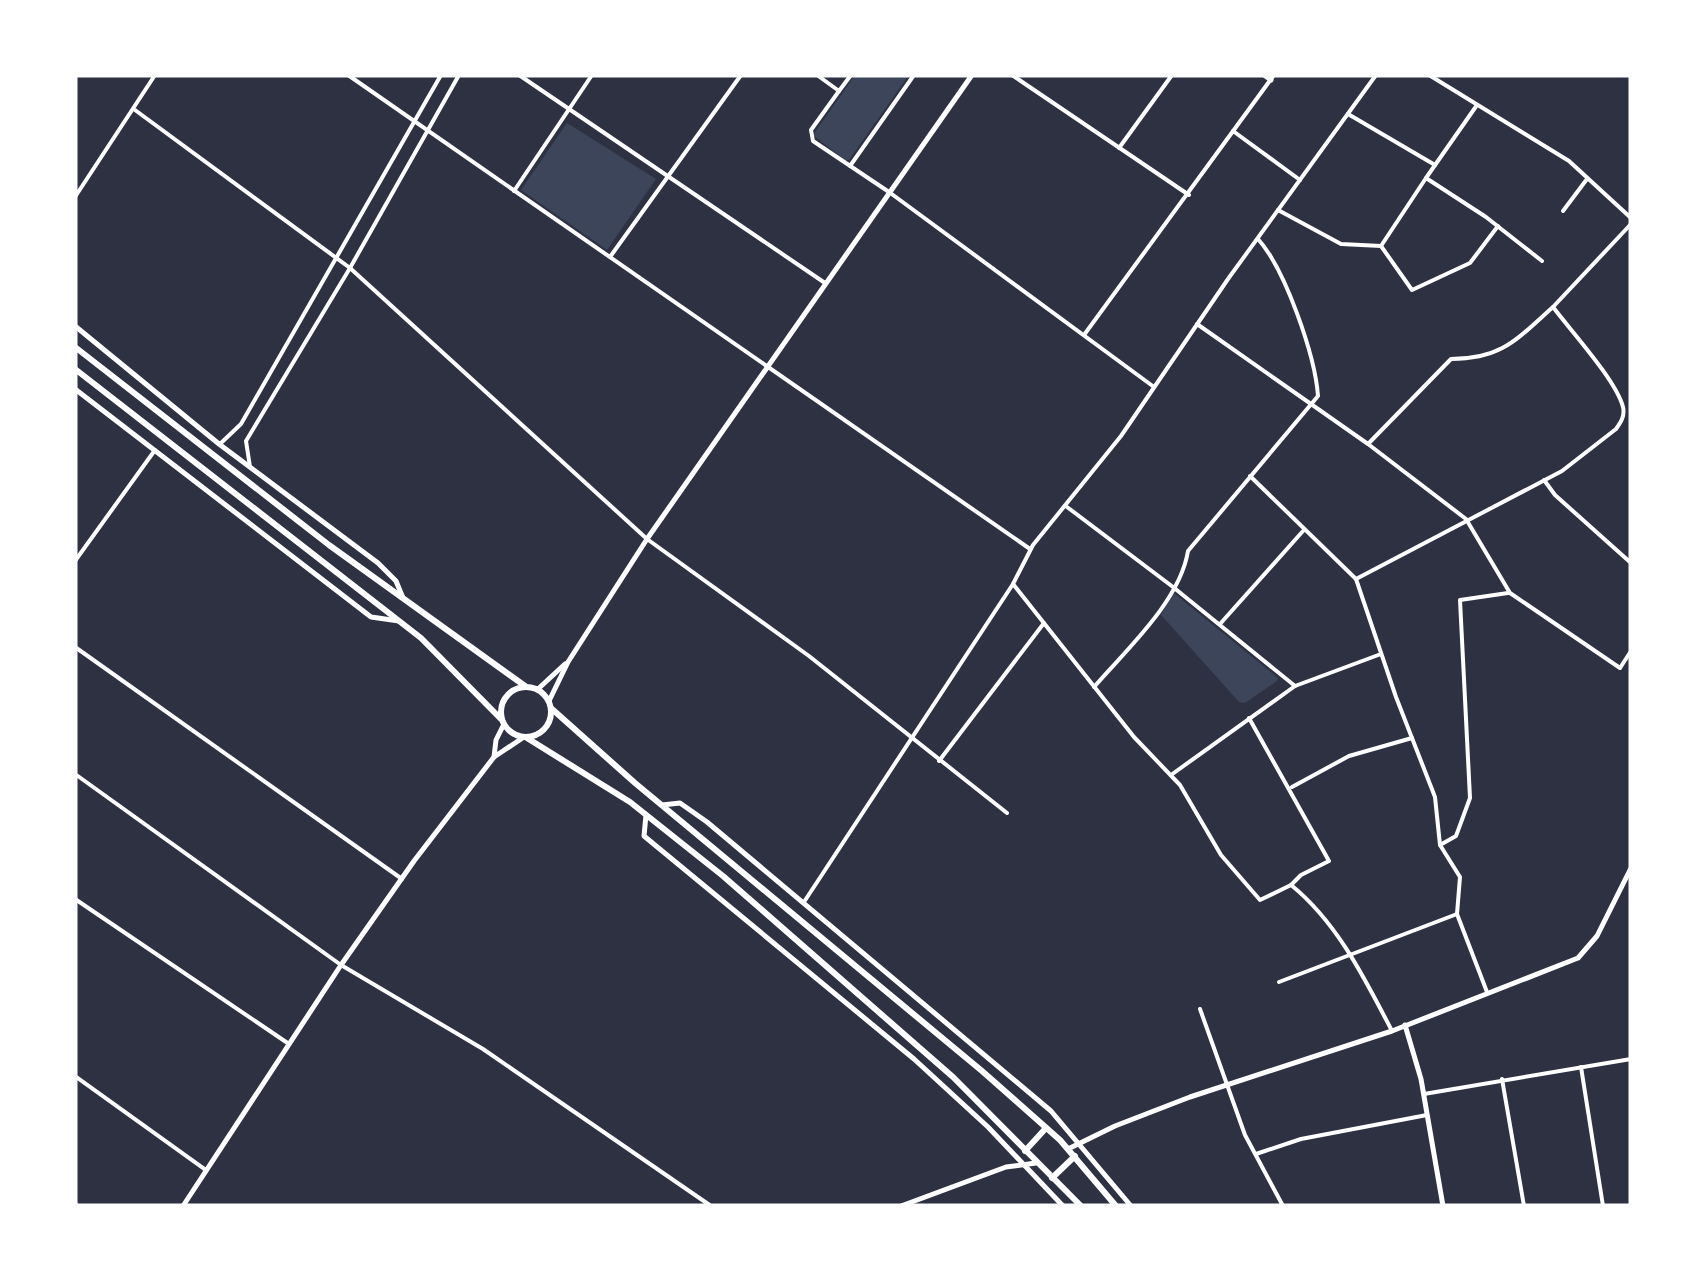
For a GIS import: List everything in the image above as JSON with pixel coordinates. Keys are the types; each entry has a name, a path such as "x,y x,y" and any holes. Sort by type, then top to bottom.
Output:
{"main road":[{"path":"75,348 404,601 524,686 538,689 662,805 1046,1128 1116,1206"},
{"path":"75,370 421,638 512,733 526,737 646,815 883,1012 1080,1206"},
{"path":"502,721 505,697 524,686"},
{"path":"526,737 548,725 551,705"},
{"path":"1025,1151 1046,1128"},
{"path":"1052,1178 1074,1156"}],"street":[{"path":"348,75 1031,550"},
{"path":"220,444 241,424 441,75"},
{"path":"250,467 246,442 459,75"},
{"path":"519,75 825,284"},
{"path":"514,191 592,75"},
{"path":"610,258 741,75"},
{"path":"817,75 839,90"},
{"path":"851,75 810,136 1154,387"},
{"path":"850,166 914,75"},
{"path":"551,705 568,662 647,539 972,75"},
{"path":"1012,75 1188,195"},
{"path":"1119,148 1172,75"},
{"path":"1084,335 1272,77 1264,75"},
{"path":"804,902 1013,584 1031,550 1121,436 1376,75"},
{"path":"1368,444 1451,358 1497,354 1553,307 1631,221 1568,161 1429,75"},
{"path":"75,197 135,110 153,76"},
{"path":"1381,246 1477,105"},
{"path":"135,110 350,268 647,539 810,656 1006,813"},
{"path":"1348,114 1435,165"},
{"path":"1233,131 1300,180"},
{"path":"1426,178 1542,261"},
{"path":"1562,211 1588,178"},
{"path":"1278,210 1341,244 1381,246"},
{"path":"1381,246 1412,290 1470,263 1498,226"},
{"path":"1094,687 1156,616 1186,566 1188,551 1318,396 1316,374 1272,255 1257,239"},
{"path":"1356,579 1562,471 1616,429 1624,411 1605,375 1553,307"},
{"path":"1197,324 1368,444 1466,519 1510,593 1620,668 1631,650"},
{"path":"75,326 220,444 378,563 396,581 404,601"},
{"path":"75,388 371,617 399,621"},
{"path":"75,561 155,450"},
{"path":"1250,476 1356,579 1435,798 1440,845 1460,877 1458,914 1488,992"},
{"path":"1544,480 1554,495 1631,563"},
{"path":"1065,506 1295,686"},
{"path":"1220,624 1305,529"},
{"path":"1013,584 1094,687 1180,785 1221,855 1260,900 1330,862 1249,717"},
{"path":"1440,845 1456,836 1470,798 1460,600 1510,593"},
{"path":"939,762 1044,624"},
{"path":"75,657 77,649 402,878"},
{"path":"1171,775 1295,686 1383,653"},
{"path":"538,689 568,662"},
{"path":"494,757 502,721"},
{"path":"184,1206 402,878 494,757 526,737"},
{"path":"1290,788 1349,756 1412,738"},
{"path":"75,774 341,965 483,1049 711,1206"},
{"path":"662,805 680,803 804,902 1051,1111 1131,1206"},
{"path":"646,815 644,836 914,1059 1063,1206"},
{"path":"1068,1149 1114,1126 1392,1031 1578,958 1597,936 1631,868"},
{"path":"1292,885 1316,909 1350,956 1392,1031"},
{"path":"75,899 289,1044"},
{"path":"1279,982 1458,914"},
{"path":"1200,1009 1254,1155 1283,1206"},
{"path":"1405,1024 1423,1094 1443,1206"},
{"path":"1423,1094 1631,1058"},
{"path":"1581,1066 1603,1206"},
{"path":"75,1076 206,1170"},
{"path":"1502,1079 1524,1206"},
{"path":"1254,1155 1301,1139 1427,1116"},
{"path":"900,1206 1006,1166 1036,1163"}],"shaded area":[{"path":"855,75 909,75 849,160 845,160 813,135"},
{"path":"567,123 656,179 607,250 521,190"},
{"path":"1175,594 1277,681 1245,703 1239,702 1161,615"}]}
